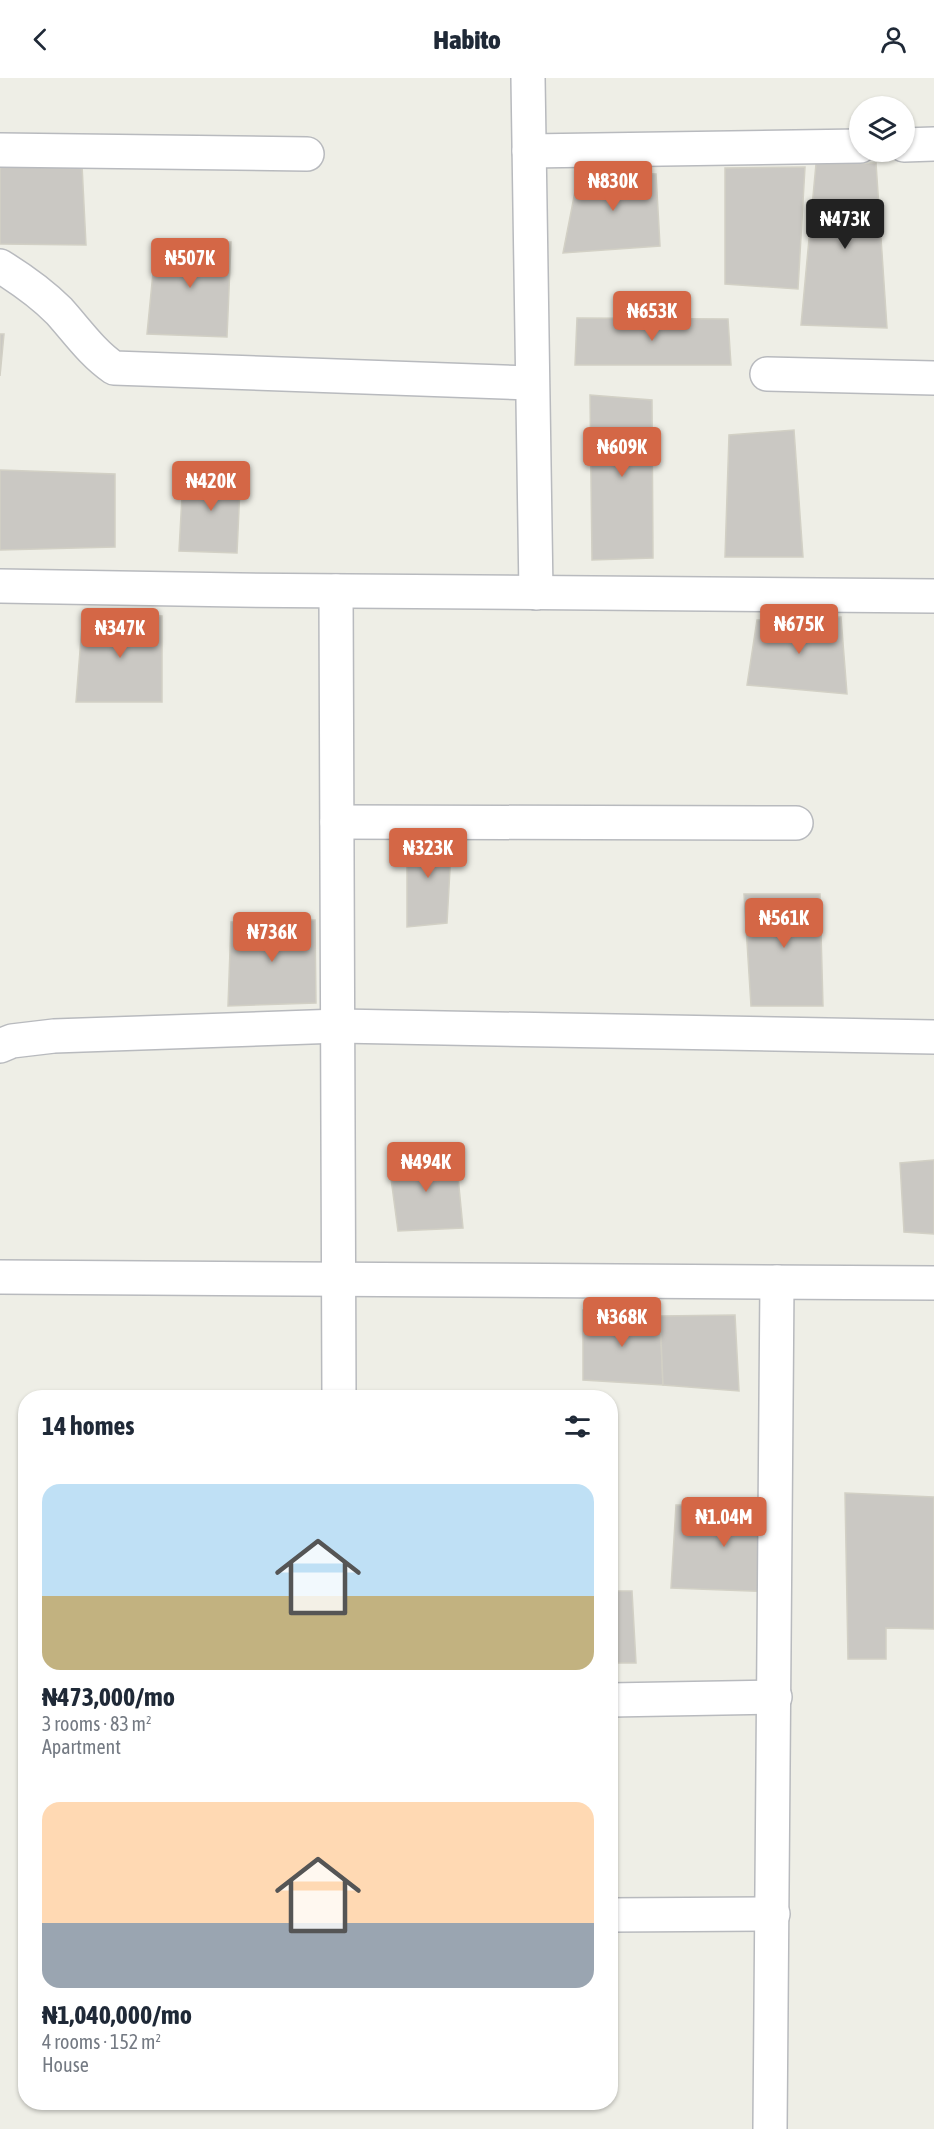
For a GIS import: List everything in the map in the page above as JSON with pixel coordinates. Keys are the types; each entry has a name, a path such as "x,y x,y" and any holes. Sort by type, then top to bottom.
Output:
{"street":[{"path":"528,78 536,593"},
{"path":"915,145 934,144"},
{"path":"529,151 849,146"},
{"path":"0,150 307,154"},
{"path":"0,266 29,284 57,310 101,359 114,368 532,383"},
{"path":"767,374 934,378"},
{"path":"0,586 934,596"},
{"path":"336,591 339,1390"},
{"path":"337,822 796,823"},
{"path":"0,1046 12,1041 54,1036 339,1026 934,1037"},
{"path":"0,1277 934,1283"},
{"path":"770,2129 777,1282"},
{"path":"618,1700 774,1697"},
{"path":"618,1915 773,1914"}],"building":[{"path":"0,159 82,165 86,245 0,244"},
{"path":"876,163 887,328 801,325 816,164"},
{"path":"805,167 798,289 725,284 725,168"},
{"path":"579,171 656,174 660,246 563,253"},
{"path":"156,242 231,242 227,337 147,334"},
{"path":"577,318 728,319 731,365 575,365"},
{"path":"0,334 4,334 0,376"},
{"path":"590,395 652,400 653,558 592,560"},
{"path":"794,430 803,557 725,557 729,435"},
{"path":"241,465 237,553 179,551 183,478"},
{"path":"0,470 115,474 115,547 0,550"},
{"path":"83,612 162,616 162,702 76,702"},
{"path":"841,617 847,694 747,685 757,620"},
{"path":"452,833 447,923 407,927 407,835"},
{"path":"744,894 820,894 823,1006 751,1006"},
{"path":"315,920 316,1003 228,1006 231,922"},
{"path":"388,1156 456,1156 463,1228 398,1231"},
{"path":"934,1160 934,1234 904,1232 900,1163"},
{"path":"583,1310 660,1316 663,1385 583,1380"},
{"path":"735,1315 739,1391 663,1385 660,1316"},
{"path":"845,1493 934,1497 934,1629 886,1628 886,1659 848,1659"},
{"path":"676,1505 775,1507 775,1592 671,1588"},
{"path":"618,1591 632,1591 636,1663 618,1663"}]}
